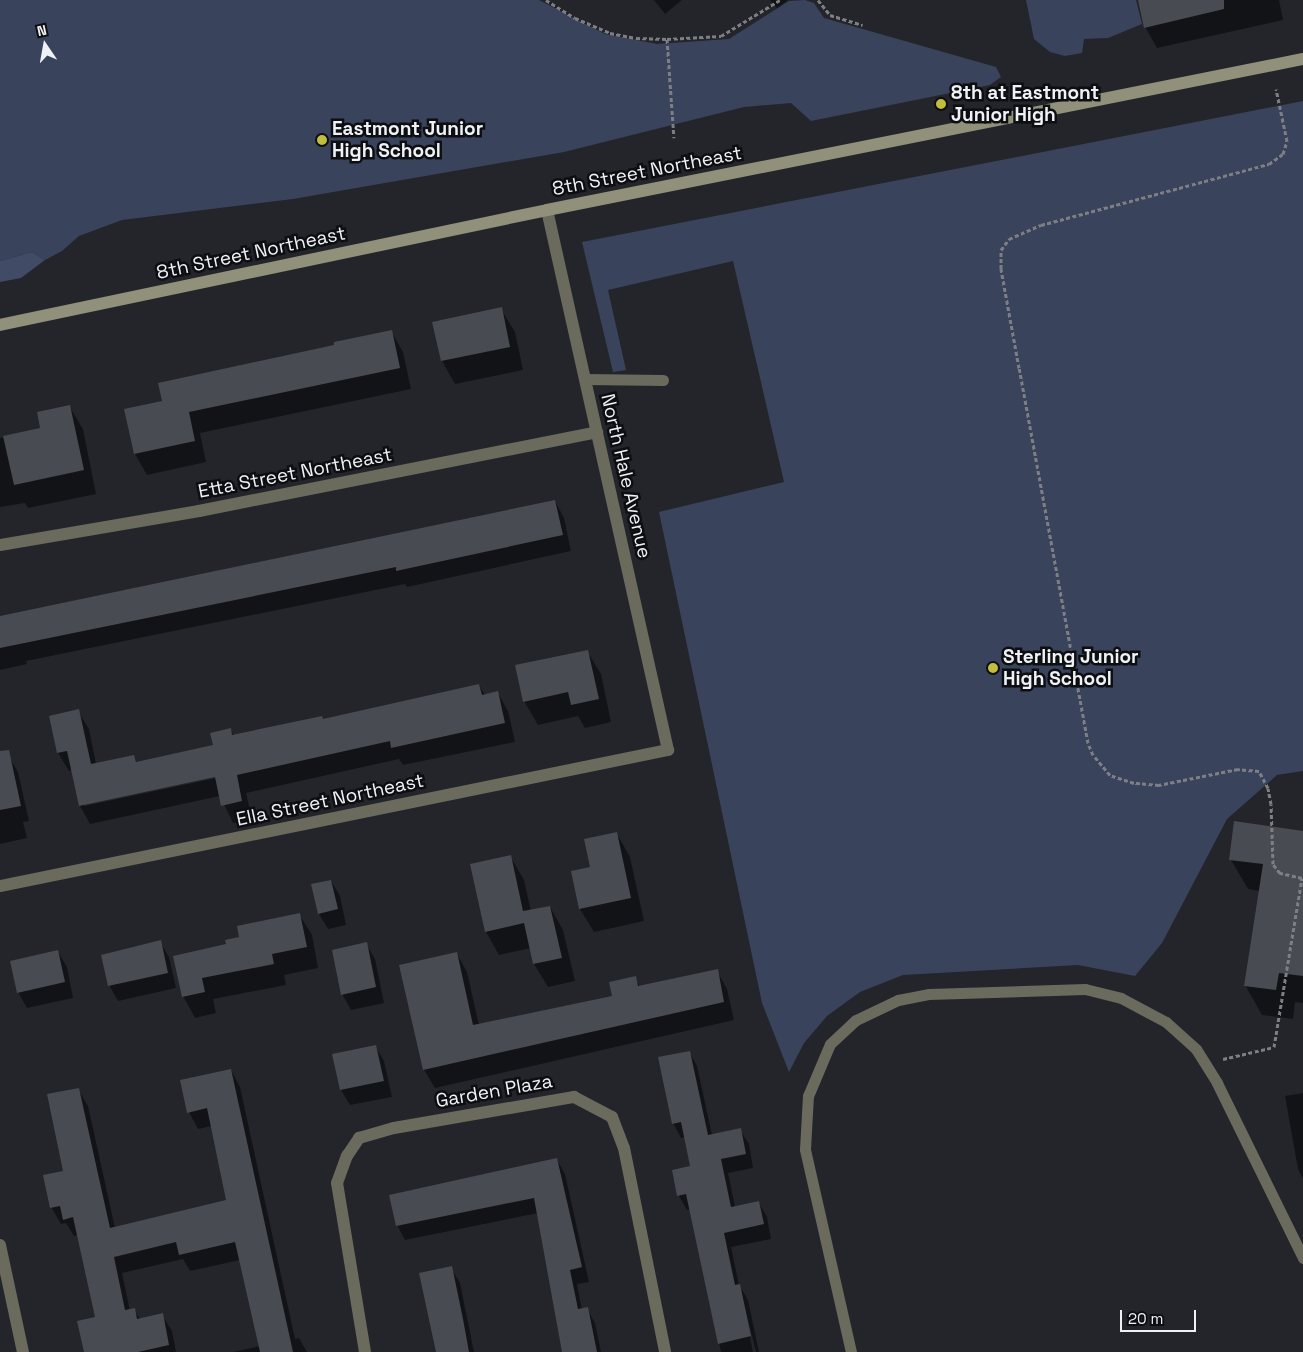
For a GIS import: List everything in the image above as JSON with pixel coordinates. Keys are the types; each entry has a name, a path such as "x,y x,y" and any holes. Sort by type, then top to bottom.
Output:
{"street":[{"name":"8th Street Northeast","path":"0,325 547,210 1303,59"},
{"name":"North Hale Avenue","path":"547,210 668,750"},
{"name":"Etta Street Northeast","path":"0,545 199,511 597,432"},
{"name":"Ella Street Northeast","path":"0,886 668,750"},
{"name":"Garden Plaza","path":"365,1352 337,1183 347,1156 359,1138 394,1128 574,1097 612,1117 624,1148 665,1352"},
{"path":"0,1245 23,1352"}],"lane":[{"path":"585,379 663,380"},
{"path":"851,1352 805,1149 808,1096 830,1044 856,1020 898,1000 929,994 1085,989 1121,998 1166,1022 1196,1049 1205,1063 1303,1258"}],"path":[{"path":"546,0 575,18 610,32 667,38 721,36 780,0"},
{"path":"818,0 830,15 862,25"},
{"path":"667,38 674,138"},
{"path":"1205,1063 1274,1047 1302,878 1280,873 1273,864 1270,796 1259,771 1238,769 1159,785 1134,783 1110,775 1093,755 1088,743 1017,359 1001,269 1001,250 1009,239 1041,225 1269,164 1283,154 1287,141 1276,89"}],"shaded area":[{"name":"Eastmont Junior High School","path":"0,0 539,0 605,34 657,44 729,39 789,1 805,0 814,3 824,18 996,67 1001,77 990,85 811,121 791,103 744,107 564,152 293,199 122,220 79,236 62,251 45,260 32,252 0,261"},
{"path":"1026,0 1136,0 1142,24 1108,38 1084,39 1082,53 1065,56 1050,52 1034,39"},
{"name":"Sterling Junior High School","path":"1303,101 1303,771 1277,775 1227,819 1162,943 1135,976 1078,965 903,975 860,992 827,1016 804,1043 789,1072 762,1003 659,512 784,482 733,261 608,290 626,370 613,372 582,242"},
{"path":"32,252 45,260 21,278 0,282 0,261"}],"building":[{"path":"1138,0 1224,0 1224,9 1144,28"},
{"path":"502,307 510,347 441,361 432,322"},
{"path":"392,330 400,368 189,412 195,441 134,454 124,409 162,401 158,383 334,345 334,342"},
{"path":"70,405 84,470 14,485 3,436 40,428 37,412"},
{"path":"555,500 563,535 396,571 396,567 0,648 0,616"},
{"path":"588,650 599,699 571,705 568,692 523,702 515,665"},
{"path":"479,684 482,695 498,691 505,723 391,748 390,741 237,775 242,801 221,806 215,777 79,806 67,751 57,753 49,716 79,709 91,764 134,755 136,762 213,745 210,733 231,728 232,735 322,716 323,719"},
{"path":"9,750 21,806 0,810 0,751"},
{"path":"1234,821 1303,831 1303,976 1279,973 1276,990 1244,986 1263,864 1229,860"},
{"path":"617,832 631,898 579,909 571,871 590,867 584,839"},
{"path":"511,855 523,911 550,906 562,958 533,964 524,923 485,932 470,864"},
{"path":"331,880 338,909 318,914 311,884"},
{"path":"300,913 307,947 272,954 274,964 202,978 205,992 182,997 173,956 226,944 225,940 239,937 237,926"},
{"path":"161,940 168,973 108,986 101,955"},
{"path":"367,942 376,987 341,995 332,950"},
{"path":"58,950 65,982 17,993 10,961"},
{"path":"457,952 473,1025 612,996 609,982 636,976 638,986 718,969 724,1002 423,1070 399,965"},
{"path":"376,1045 384,1081 340,1090 332,1054"},
{"path":"690,1051 708,1135 741,1128 746,1154 721,1159 731,1207 759,1201 764,1224 724,1233 735,1285 740,1284 751,1336 718,1344 686,1194 677,1196 672,1170 690,1166 681,1122 672,1124 658,1057"},
{"path":"231,1069 293,1352 260,1352 235,1242 179,1255 176,1242 114,1257 125,1310 135,1308 137,1319 163,1313 169,1345 138,1352 84,1352 77,1321 95,1317 73,1217 63,1220 60,1206 50,1208 43,1175 63,1171 47,1094 79,1088 110,1228 226,1200 207,1108 187,1113 180,1080"},
{"path":"557,1158 582,1267 570,1270 578,1309 588,1307 597,1352 562,1352 534,1198 396,1226 389,1195"},
{"path":"452,1266 469,1352 436,1352 419,1273"}],"place":[{"name":"8th at Eastmont Junior High","path":"941,104"},
{"name":"Eastmont Junior High School","path":"322,140"},
{"name":"Sterling Junior High School","path":"993,668"}]}
